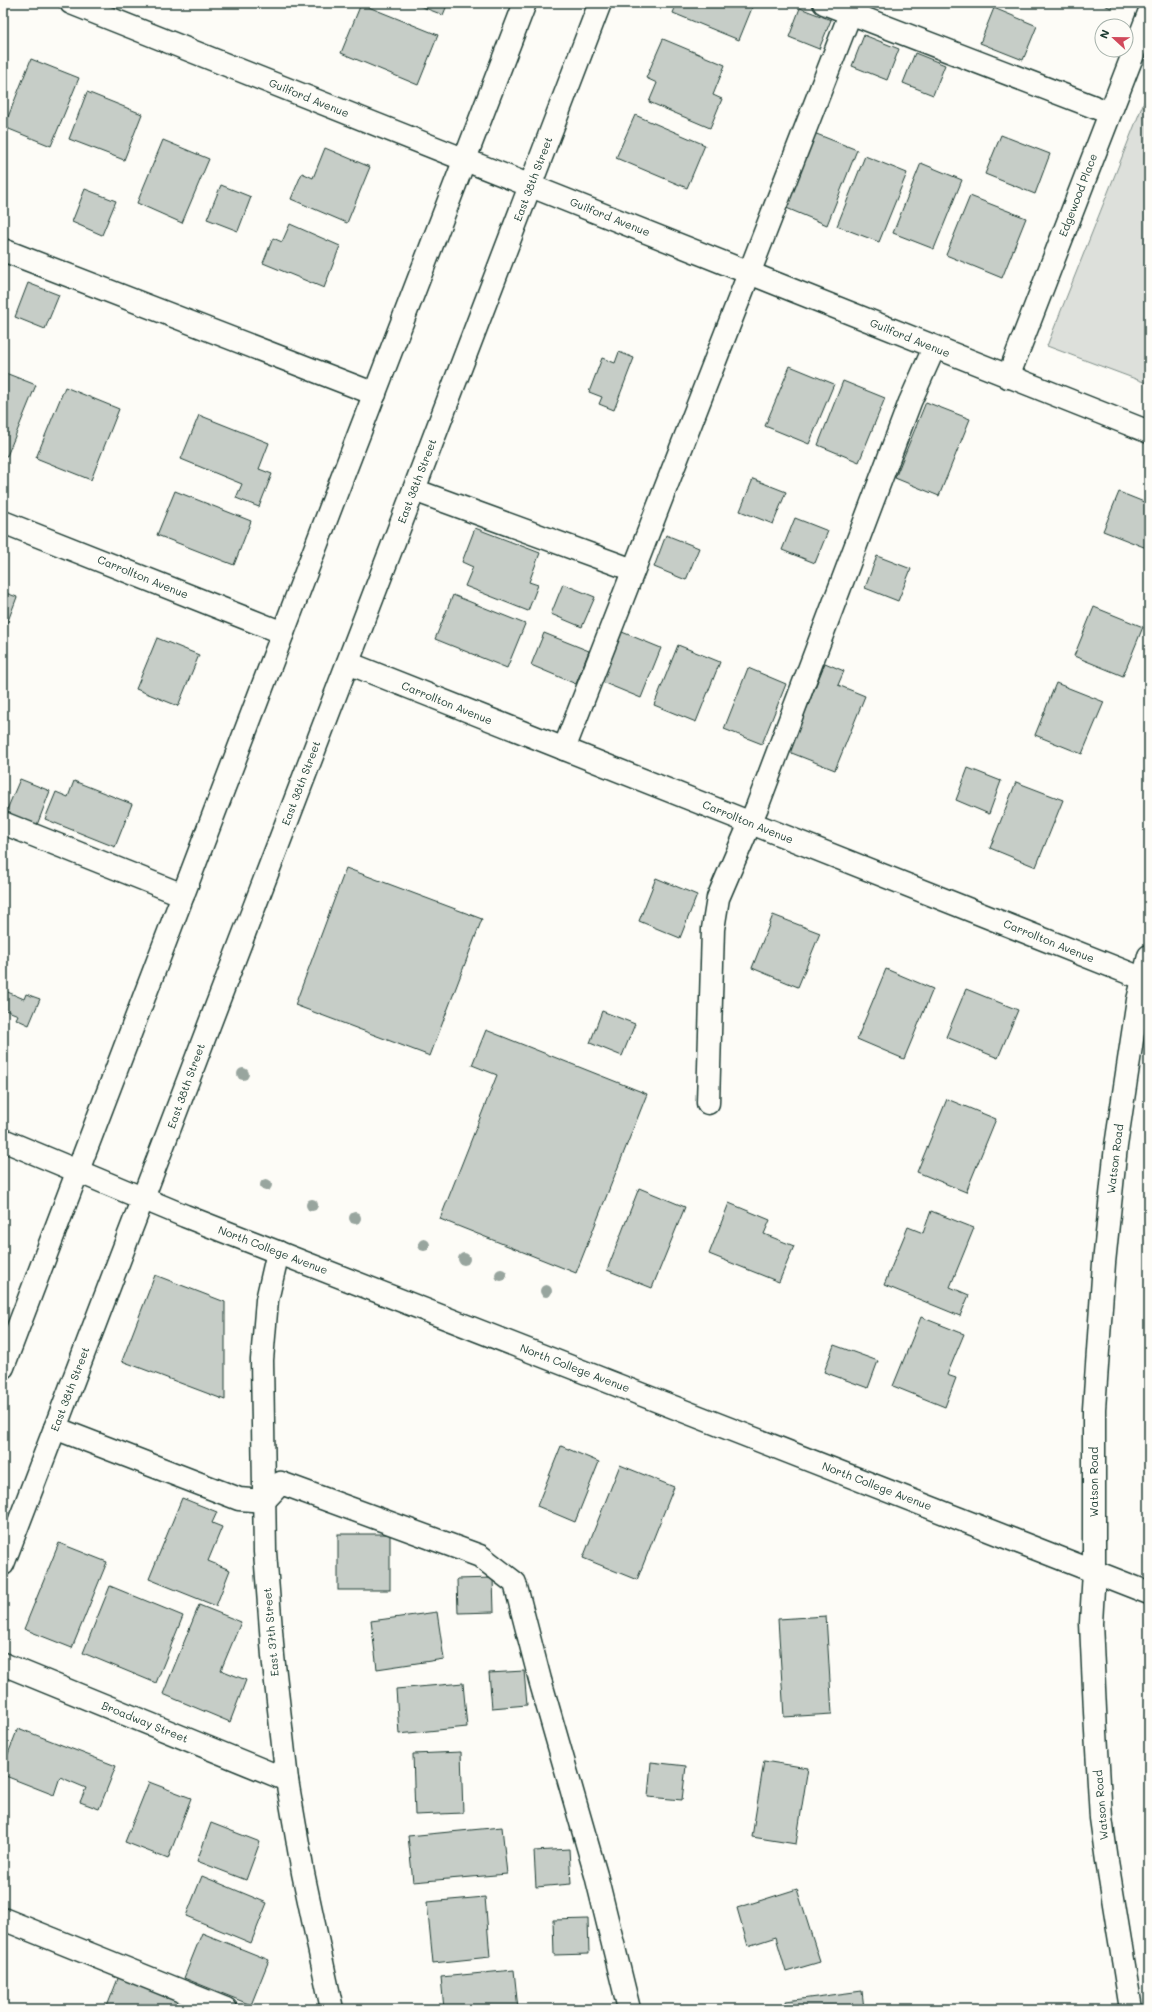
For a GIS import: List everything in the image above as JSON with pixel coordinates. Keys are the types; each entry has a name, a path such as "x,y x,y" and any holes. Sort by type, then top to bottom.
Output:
{"street":[{"name":"Guilford Avenue","path":"71,3 436,150 465,159 531,185 934,348 1149,432"},
{"path":"3,1367 79,1172 183,895 525,3"},
{"name":"East 38th Street","path":"3,1564 600,3"},
{"path":"824,3 1110,113"},
{"name":"Edgewood Place","path":"1008,377 1149,13"},
{"path":"564,749 850,14"},
{"path":"3,250 375,394"},
{"path":"708,1103 713,929 718,898 750,822 910,402 934,348"},
{"path":"414,490 633,570"},
{"name":"Carrollton Avenue","path":"3,522 283,633"},
{"name":"Carrollton Avenue","path":"348,663 1146,980"},
{"path":"3,823 183,895"},
{"name":"Watson Road","path":"1131,2009 1119,1941 1101,1818 1091,1645 1094,1571 1094,1409 1104,1263 1126,1073 1146,980 1149,956"},
{"name":"North College Avenue","path":"3,1140 143,1199 1149,1593"},
{"name":"East 37th Street","path":"278,1252 267,1300 262,1360 265,1552 270,1626 287,1780 303,1873 332,2009"},
{"path":"55,1428 239,1499 264,1501 281,1483 480,1556 515,1583 540,1680 596,1875 629,2009"},
{"name":"Broadway Street","path":"3,1664 287,1780"},
{"path":"3,1919 226,2009"}],"shaded area":[{"path":"1149,89 1149,384 1047,346"}],"building":[{"path":"412,3 448,3 443,15"},
{"path":"677,3 754,3 739,40 673,13"},
{"path":"1100,3 1113,3 1111,8"},
{"path":"361,4 438,35 418,85 341,53"},
{"path":"800,8 831,20 819,49 789,37"},
{"path":"994,8 1037,26 1023,60 980,43"},
{"path":"864,35 899,49 887,80 852,66"},
{"path":"663,39 725,65 713,95 722,99 710,128 649,102 657,83 646,78"},
{"path":"915,53 945,65 933,95 903,83"},
{"path":"31,59 79,78 51,146 4,127"},
{"path":"87,92 142,114 124,160 69,139"},
{"path":"635,115 705,145 687,188 616,158"},
{"path":"814,133 857,150 827,225 784,207"},
{"path":"1001,135 1050,154 1035,194 985,174"},
{"path":"163,140 209,159 182,223 137,203"},
{"path":"325,148 370,167 347,223 291,199 302,173 313,178"},
{"path":"865,156 907,173 879,242 837,226"},
{"path":"921,163 962,180 934,249 893,233"},
{"path":"221,185 251,197 238,231 207,219"},
{"path":"85,189 116,201 102,235 72,222"},
{"path":"970,196 1026,218 1002,278 946,255"},
{"path":"290,224 340,246 324,288 263,263 273,238 282,242"},
{"path":"28,283 59,295 45,329 15,317"},
{"path":"619,352 634,358 614,410 599,404 602,397 589,392 602,358 615,363"},
{"path":"790,366 834,384 809,444 765,426"},
{"path":"3,372 36,385 7,456 3,455"},
{"path":"843,381 885,398 859,462 818,445"},
{"path":"65,387 119,409 91,480 36,458"},
{"path":"926,402 970,419 939,496 895,478"},
{"path":"199,415 269,443 259,469 272,474 259,507 236,498 242,484 181,459"},
{"path":"753,479 786,492 773,524 740,511"},
{"path":"175,491 251,521 234,565 157,535"},
{"path":"1119,492 1149,504 1149,549 1103,531"},
{"path":"795,518 828,531 815,563 782,550"},
{"path":"475,528 540,553 529,582 538,585 528,611 465,586 473,567 462,562"},
{"path":"666,535 699,548 686,580 654,567"},
{"path":"877,556 911,569 898,601 865,588"},
{"path":"563,584 595,597 582,627 551,614"},
{"path":"3,592 17,597 3,634"},
{"path":"453,595 525,624 507,668 435,639"},
{"path":"1094,607 1143,627 1123,676 1074,656"},
{"path":"622,632 661,648 641,698 602,682"},
{"path":"544,633 589,651 576,684 531,665"},
{"path":"157,638 199,655 178,706 136,689"},
{"path":"678,645 720,662 696,722 654,705"},
{"path":"825,663 844,671 838,685 865,696 835,770 789,752"},
{"path":"748,668 786,684 762,744 724,729"},
{"path":"1056,683 1104,702 1082,754 1035,735"},
{"path":"968,768 1001,781 989,814 956,800"},
{"path":"20,779 50,791 37,825 6,812"},
{"path":"74,781 132,804 115,847 45,819 56,792 68,797"},
{"path":"1016,782 1063,800 1036,867 990,848"},
{"path":"346,868 482,919 430,1056 295,1005"},
{"path":"656,878 697,895 680,938 639,921"},
{"path":"773,915 820,933 798,987 752,968"},
{"path":"886,969 933,989 904,1059 857,1039"},
{"path":"966,989 1018,1010 998,1058 946,1037"},
{"path":"3,990 24,999 26,994 40,999 29,1025 16,1019 18,1015 3,1009"},
{"path":"602,1011 635,1024 622,1056 590,1043"},
{"path":"486,1030 647,1094 576,1273 440,1219 497,1075 472,1065"},
{"path":"947,1099 996,1119 966,1192 917,1172"},
{"path":"639,1188 685,1207 652,1288 607,1270"},
{"path":"729,1203 770,1220 764,1234 794,1246 779,1282 709,1254"},
{"path":"931,1211 974,1228 950,1287 969,1295 960,1316 884,1285 908,1227 923,1233"},
{"path":"155,1275 225,1302 225,1400 122,1361"},
{"path":"921,1317 964,1334 947,1375 956,1378 945,1407 893,1386"},
{"path":"834,1345 878,1361 868,1388 824,1372"},
{"path":"561,1446 599,1462 575,1522 537,1506"},
{"path":"620,1465 674,1487 637,1580 583,1558"},
{"path":"182,1498 217,1512 212,1523 222,1527 208,1561 230,1570 216,1606 149,1579"},
{"path":"338,1534 390,1534 390,1590 338,1590"},
{"path":"59,1543 107,1562 72,1648 24,1629"},
{"path":"493,1578 494,1612 458,1613 457,1579"},
{"path":"110,1586 183,1616 156,1683 83,1653"},
{"path":"199,1605 241,1622 221,1670 246,1680 230,1722 163,1694"},
{"path":"437,1612 444,1659 377,1669 371,1621"},
{"path":"826,1616 832,1714 784,1717 778,1619"},
{"path":"524,1671 527,1705 492,1708 489,1673"},
{"path":"463,1683 467,1727 399,1734 396,1689"},
{"path":"18,1728 116,1766 99,1809 80,1802 86,1788 60,1777 54,1795 3,1775 3,1767"},
{"path":"461,1752 463,1813 415,1815 413,1754"},
{"path":"764,1761 808,1768 796,1844 752,1837"},
{"path":"651,1762 686,1766 682,1800 648,1797"},
{"path":"149,1782 191,1798 168,1859 125,1842"},
{"path":"211,1823 260,1842 246,1880 197,1861"},
{"path":"502,1827 507,1874 413,1882 408,1836"},
{"path":"569,1849 571,1884 536,1887 534,1851"},
{"path":"202,1876 267,1903 251,1943 186,1916"},
{"path":"797,1889 820,1962 786,1972 776,1937 748,1946 737,1908"},
{"path":"485,1897 490,1957 433,1963 427,1902"},
{"path":"588,1919 589,1954 554,1955 553,1920"},
{"path":"202,1933 269,1960 251,2005 184,1978"},
{"path":"514,1970 518,2009 444,2009 441,1977"},
{"path":"119,1976 184,2000 180,2009 106,2009"},
{"path":"862,1991 864,2009 787,2009 786,2001"}]}
